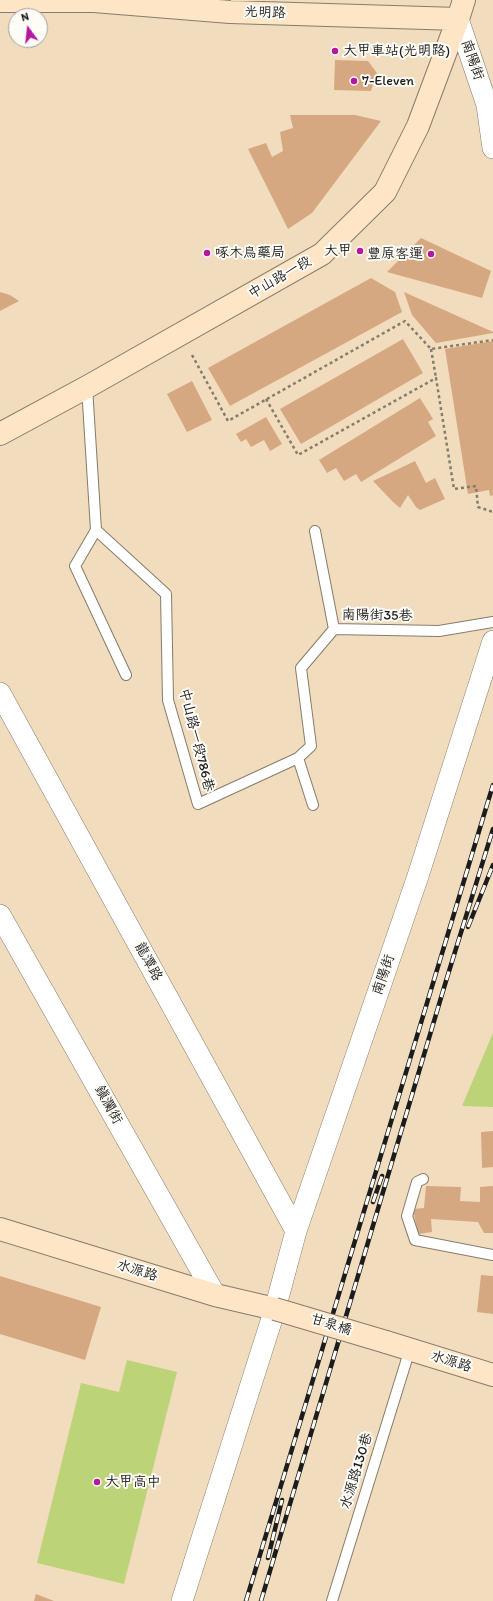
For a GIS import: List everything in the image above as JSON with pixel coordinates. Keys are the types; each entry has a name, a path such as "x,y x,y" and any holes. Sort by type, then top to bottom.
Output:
{"main road":[{"name":"光明路","path":"0,1 94,1 230,6 461,10"},
{"name":"中山路一段","path":"0,434 87,387 322,254 385,192 418,126 461,10"},
{"name":"水源路","path":"0,1229 215,1295 276,1309"},
{"name":"甘泉橋","path":"276,1309 386,1342"},
{"name":"水源路","path":"386,1342 493,1375"}],"street":[{"name":"南陽街","path":"461,10 487,105 493,148"},
{"name":"南陽街","path":"182,1601 276,1309 296,1231 418,876 493,641"},
{"name":"龍潭路","path":"0,693 296,1231"},
{"name":"鎮瀾街","path":"0,915 215,1295"}],"lane":[{"path":"87,387 96,530 75,566 126,675"},
{"name":"中山路一段786巷","path":"96,530 166,594 168,700 198,804 298,758"},
{"name":"南陽街35巷","path":"315,531 334,629 439,631 493,622"},
{"path":"313,805 298,758 312,746 301,668 334,629"},
{"path":"422,1179 417,1182 407,1216 415,1240 493,1255"},
{"name":"水源路130巷","path":"332,1601 410,1349"}],"path":[{"path":"180,334 228,421 404,321 430,349 454,489 476,486 478,507 493,512"},
{"path":"430,349 493,340"},
{"path":"266,399 298,455 436,378"}],"green space":[{"path":"493,1033 493,1107 462,1106"},
{"path":"127,1360 177,1372 124,1584 37,1563 81,1383 119,1392"}],"building":[{"name":"7-Eleven","path":"335,60 368,61 377,73 371,91 334,90"},
{"path":"290,115 355,115 381,121 312,213 288,229 248,149 266,143 272,157 283,151 280,132 293,128"},
{"name":"豐原客運","path":"421,238 491,271 482,298 387,272"},
{"path":"371,278 395,292 402,312 230,406 208,368"},
{"path":"0,292 10,295 19,301 0,311"},
{"path":"404,292 493,333 436,343 412,315"},
{"path":"403,339 423,373 301,444 280,409"},
{"path":"493,341 493,495 490,496 489,490 468,494 445,349"},
{"path":"192,381 212,420 187,432 167,394"},
{"path":"420,398 433,419 428,422 436,436 361,482 356,474 344,481 336,468 327,473 319,460"},
{"path":"266,417 282,444 270,451 264,440 251,447 246,439 241,442 236,434"},
{"path":"415,461 426,483 435,478 445,499 420,510 416,507 408,495 400,508 373,481"},
{"path":"493,1131 493,1167 482,1168 481,1132"},
{"path":"426,1186 461,1187 460,1201 480,1202 480,1187 493,1186 493,1233 484,1233 478,1222 431,1219 432,1232 418,1234 413,1209 424,1208"},
{"path":"481,1275 493,1276 493,1314 477,1312"},
{"path":"0,1276 101,1307 85,1360 0,1334"},
{"path":"36,1594 54,1601 34,1601"}],"railway":[{"path":"246,1601 493,785"},
{"path":"261,1601 446,981 493,829"},
{"path":"468,927 493,865"},
{"path":"373,1202 382,1176"},
{"path":"268,1558 282,1500"}],"place":[{"name":"大甲車站(光明路)","path":"335,51"},
{"name":"7-Eleven","path":"354,81"},
{"name":"大甲","path":"360,251"},
{"name":"啄木鳥藥局","path":"207,253"},
{"name":"豐原客運","path":"431,254"},
{"name":"大甲高中","path":"97,1482"}]}
